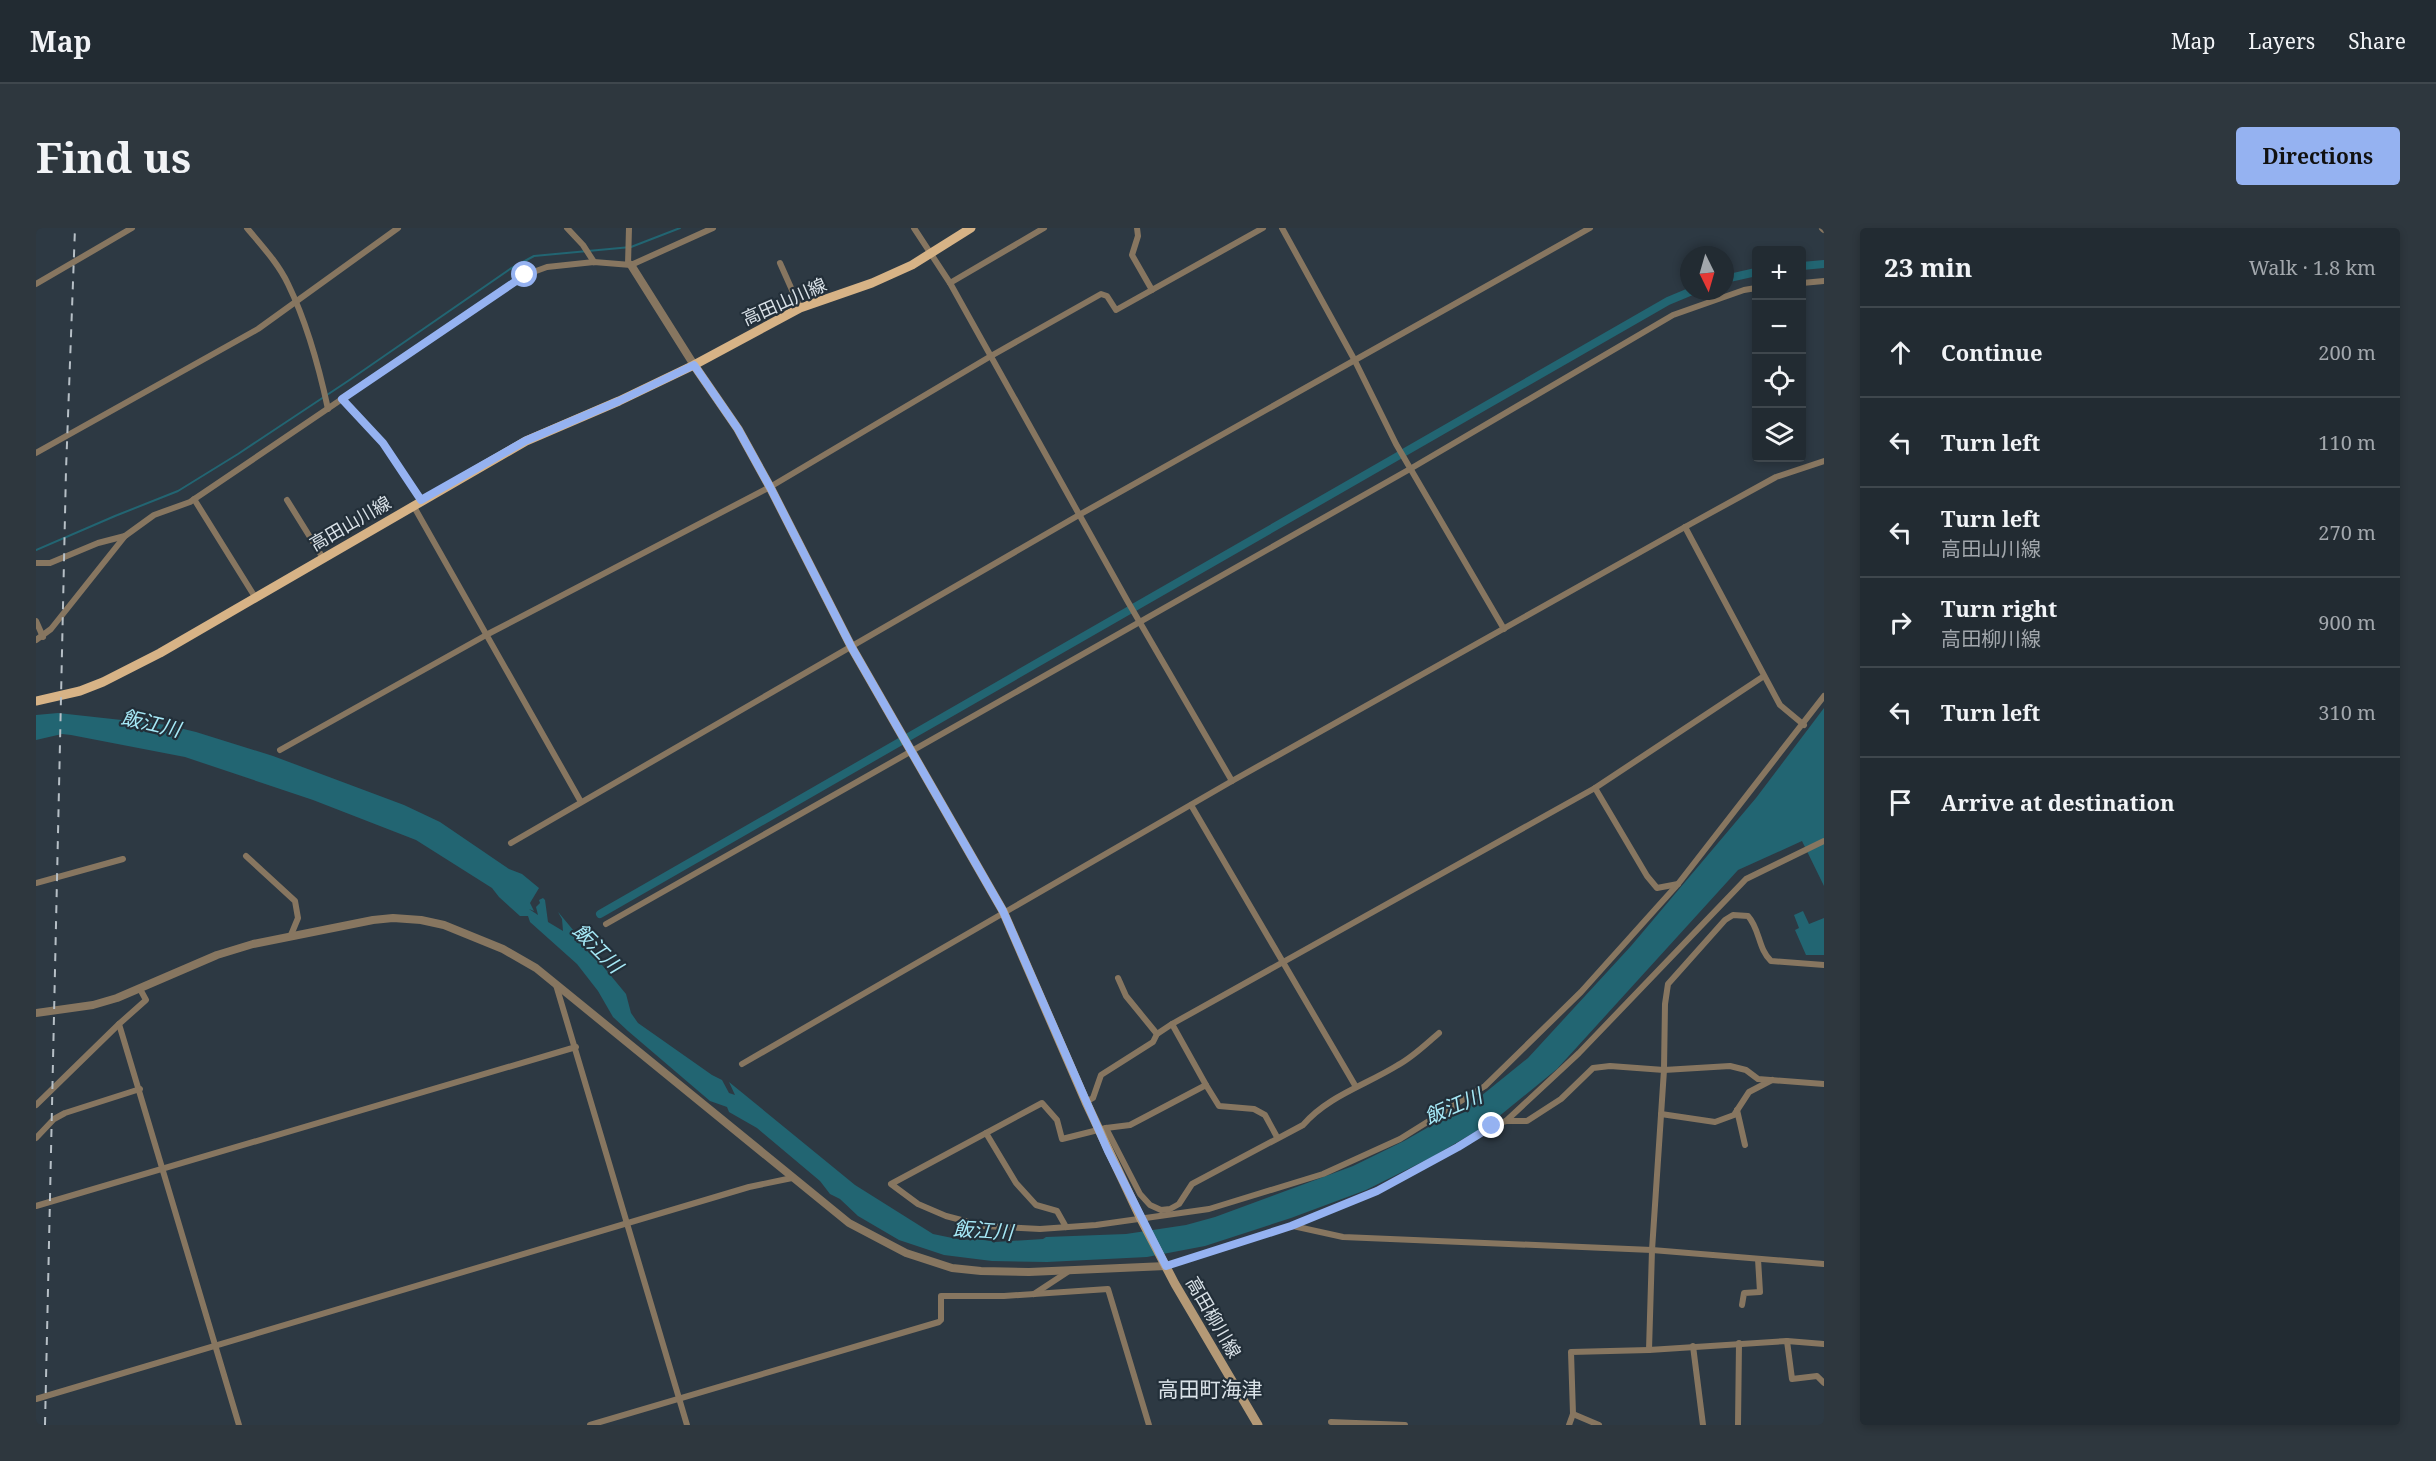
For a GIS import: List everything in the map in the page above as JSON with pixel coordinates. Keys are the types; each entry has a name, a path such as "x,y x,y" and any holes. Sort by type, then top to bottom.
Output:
{"main road":[{"name":"高田山川線","path":"36,700 80,691 103,682 160,653 525,441 619,401 694,365 800,308 872,283 930,255 971,228"},
{"name":"高田柳川線","path":"694,365 738,429 852,648 1003,911 1086,1102 1102,1129 1141,1219 1258,1425"}],"street":[{"path":"36,284 132,228"},
{"path":"247,228 279,269 295,302 315,358 328,409"},
{"path":"36,453 258,329 398,228"},
{"path":"567,228 583,245 594,262"},
{"path":"629,228 630,264 694,365"},
{"path":"36,640 43,637 125,536 145,520 194,499 525,275 546,267 594,262 630,264 711,228"},
{"path":"914,228 950,283 1128,602 1232,781"},
{"path":"950,283 1044,228"},
{"path":"1137,228 1138,236 1132,255 1152,290"},
{"path":"280,750 488,634 770,487 991,356 1101,294 1107,296 1116,310 1263,228"},
{"path":"1282,228 1354,360 1396,444 1504,629"},
{"path":"511,843 1079,515 1590,228"},
{"path":"780,263 800,308"},
{"path":"1806,283 1824,281"},
{"path":"606,924 1673,315 1752,289"},
{"path":"342,399 383,443 581,802"},
{"path":"742,1064 1003,911 1685,527 1776,477 1824,461"},
{"path":"194,499 255,597"},
{"path":"287,500 323,558"},
{"path":"1685,527 1780,705 1804,725"},
{"path":"36,563 50,563 98,543 125,536"},
{"path":"36,621 43,637"},
{"path":"1086,1102 1093,1098 1101,1075 1153,1042 1157,1034 1172,1024 1595,788 1764,676"},
{"path":"1206,1085 1130,1125 1062,1139 1057,1120 1042,1103 891,1184 918,1204 946,1216 984,1226 1040,1229 1066,1227 1209,1209 1323,1174 1400,1139 1485,1086 1534,1040 1678,884 1804,725 1824,696"},
{"path":"1595,788 1656,888 1678,884"},
{"path":"1191,805 1356,1088"},
{"path":"1506,1121 1579,1053 1746,879 1799,851 1824,841"},
{"path":"246,856 295,902 298,918 291,935"},
{"path":"36,883 123,859"},
{"path":"1649,1350 1652,1250 1668,984 1725,920 1733,915 1748,916 1754,922 1766,957 1771,961 1824,965"},
{"path":"36,1013 93,1005 140,989 217,955 291,935 393,918 421,920 444,925 503,949 536,968 849,1223 906,1253 929,1262 952,1268 981,1271 1069,1271 1165,1264 1291,1226 1377,1191 1451,1152 1492,1126 1506,1121 1527,1121 1561,1100 1593,1068 1610,1066 1664,1070 1730,1066 1746,1070 1758,1079 1824,1084"},
{"path":"1118,978 1126,996 1157,1034"},
{"path":"556,985 687,1425"},
{"path":"36,1106 146,999 140,989"},
{"path":"119,1024 239,1425"},
{"path":"1172,1024 1219,1106 1254,1109 1265,1115 1277,1137"},
{"path":"1102,1129 1140,1194 1150,1205 1161,1210 1179,1204 1192,1184 1302,1125 1327,1102 1400,1064 1439,1033"},
{"path":"36,1206 576,1047"},
{"path":"1661,1114 1715,1122 1734,1115 1749,1092 1773,1080"},
{"path":"36,1138 54,1119 65,1113 140,1089"},
{"path":"1737,1110 1745,1145"},
{"path":"986,1133 1016,1183 1036,1204 1057,1211 1066,1227"},
{"path":"36,1399 749,1187 792,1178"},
{"path":"1291,1226 1342,1237 1652,1250 1824,1264"},
{"path":"1742,1305 1744,1293 1760,1292 1758,1259"},
{"path":"1033,1295 1069,1271"},
{"path":"590,1425 939,1322 941,1320 941,1296 1033,1295 1108,1289 1149,1425"},
{"path":"1787,1341 1792,1379 1817,1376 1824,1383"},
{"path":"1569,1425 1573,1413 1571,1352 1649,1350 1787,1341 1824,1344"},
{"path":"1738,1425 1739,1343"},
{"path":"1693,1346 1703,1425"},
{"path":"1573,1413 1599,1425"},
{"path":"1331,1422 1405,1425"}],"water":[{"name":"飯江川","path":"1824,708 1824,886 1802,841 1738,870 1557,1069 1492,1122 1432,1157 1366,1190 1291,1218 1205,1246 1147,1257 1047,1262 992,1261 944,1255 899,1240 858,1216 840,1199 830,1194 820,1181 757,1128 729,1112 727,1107 710,1101 628,1031 613,1017 598,991 577,964 530,922 528,916 520,916 492,888 416,840 313,800 185,757 71,735 62,734 36,740 36,715 58,713 167,725 273,756 404,805 440,822 509,869 522,874 539,888 530,903 534,911 529,909 538,915 536,907 540,903 539,900 543,898 548,922 563,931 559,913 626,994 631,1013 638,1023 722,1080 729,1093 735,1095 729,1082 855,1185 933,1234 962,1240 980,1239 996,1242 1046,1237 1126,1234 1186,1225 1215,1217 1353,1166 1404,1141 1476,1100 1528,1058 1631,946 1756,798"},
{"path":"1803,911 1809,924 1824,918 1824,955 1806,955 1795,930 1799,928 1794,915"}],"waterway":[{"path":"36,550 178,491 348,381 510,269 534,256 631,247 680,228"},
{"path":"1806,266 1824,264"},
{"path":"1734,277 1752,273"},
{"path":"600,914 1680,296"}],"railway":[{"path":"45,1425 66,470 75,228"}],"district":[{"name":"高田町海津","path":"1210,1389"}],"route":[{"path":"525,275 342,399 383,443 421,500 525,441 619,401 694,365 738,429 852,648 1003,911 1108,1151 1166,1266 1291,1226 1377,1191 1413,1173 1492,1126"}]}
